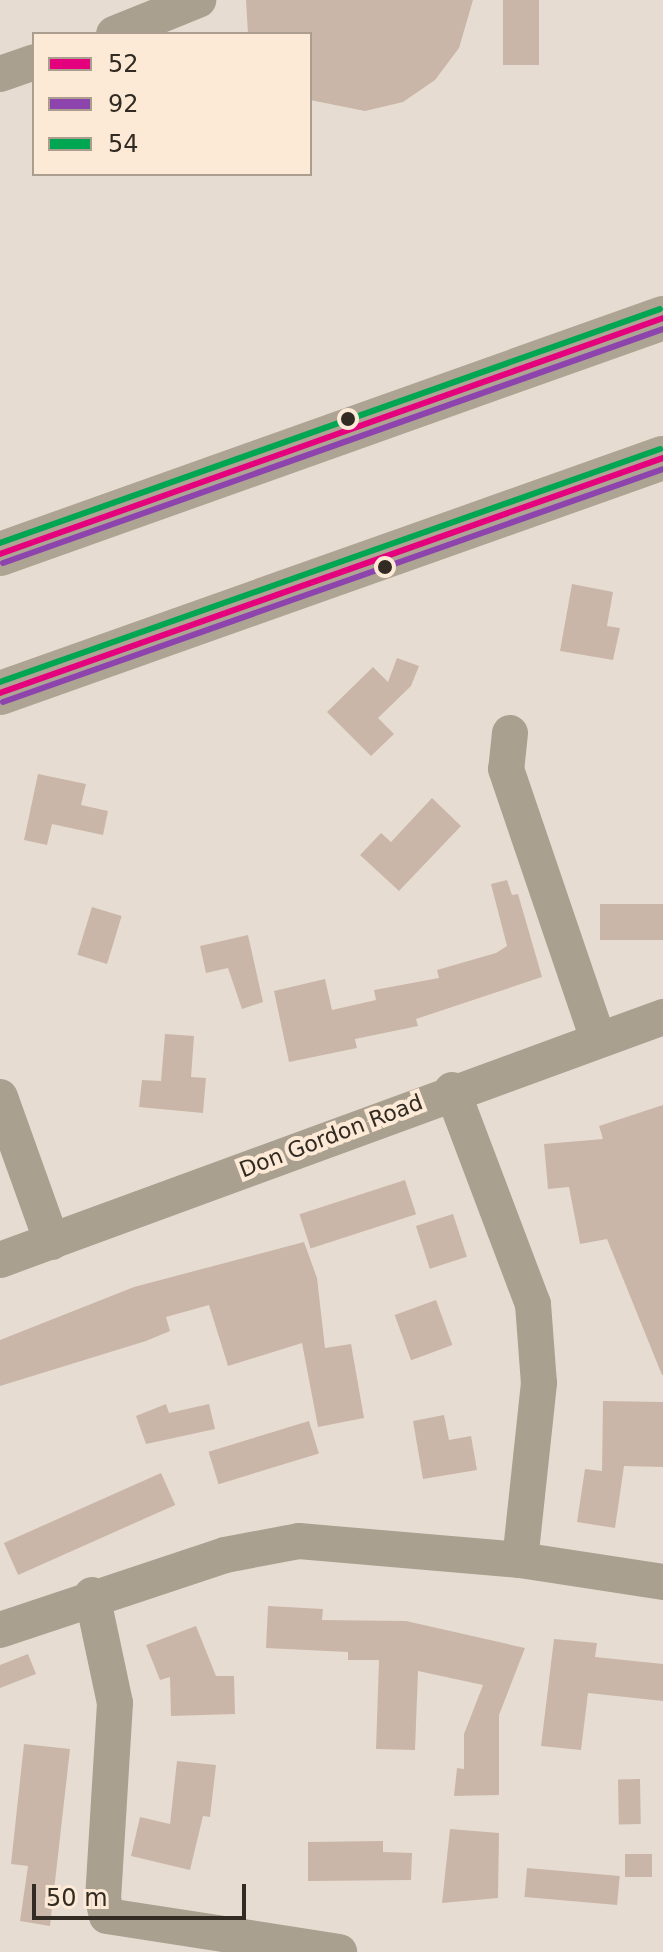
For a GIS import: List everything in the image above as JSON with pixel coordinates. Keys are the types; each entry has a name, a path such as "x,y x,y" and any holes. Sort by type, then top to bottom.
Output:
{"main road":[{"path":"0,554 663,318"},
{"path":"0,693 663,458"}],"street":[{"path":"119,32 198,0"},
{"path":"0,74 32,63"},
{"path":"510,733 506,769 598,1039"},
{"name":"Don Gordon Road","path":"0,1260 452,1090 663,1017"},
{"path":"452,1090 533,1304 539,1383 520,1560"},
{"path":"0,1097 52,1242"},
{"path":"0,1630 92,1595 225,1555 299,1541 520,1560 663,1582"},
{"path":"92,1595 115,1703 103,1899 107,1916 339,1952"}],"building":[{"path":"246,0 473,0 459,48 435,80 403,102 365,111 312,100 312,32 248,32"},
{"path":"503,0 539,0 539,65 503,65"},
{"path":"572,584 613,592 607,626 620,628 613,660 560,651"},
{"path":"397,658 419,666 411,686 378,718 394,734 371,756 327,712 373,667 388,682"},
{"path":"38,774 86,784 81,805 108,811 103,835 52,824 47,845 24,840"},
{"path":"432,798 461,826 399,891 360,855 381,833 391,842"},
{"path":"507,880 512,895 518,894 542,977 416,1019 418,1026 355,1039 357,1048 289,1062 274,991 325,979 332,1010 376,1000 374,990 439,978 437,970 496,953 507,946 491,884"},
{"path":"600,904 663,904 663,940 600,940"},
{"path":"92,907 122,916 107,964 77,955"},
{"path":"248,935 263,1002 242,1009 228,968 206,973 200,946"},
{"path":"165,1034 194,1036 191,1077 206,1078 203,1113 139,1107 142,1080 161,1081"},
{"path":"663,1105 662,1375 607,1239 580,1244 569,1187 548,1189 544,1144 603,1139 599,1126"},
{"path":"405,1180 416,1214 311,1249 299,1214"},
{"path":"453,1214 467,1257 430,1269 416,1226"},
{"path":"304,1242 317,1278 325,1348 351,1344 364,1418 318,1427 302,1343 228,1366 209,1305 166,1317 170,1331 146,1341 0,1386 0,1340 134,1287"},
{"path":"436,1300 452,1345 411,1360 395,1315"},
{"path":"603,1401 663,1402 663,1467 624,1466 615,1528 577,1522 585,1469 602,1471"},
{"path":"166,1404 169,1413 209,1404 215,1429 146,1444 136,1416"},
{"path":"444,1415 449,1440 471,1436 477,1470 423,1479 413,1421"},
{"path":"309,1421 319,1454 219,1484 209,1452"},
{"path":"161,1473 175,1505 18,1575 4,1543"},
{"path":"268,1606 323,1609 322,1620 406,1621 525,1648 499,1715 499,1795 454,1796 457,1768 464,1769 464,1734 483,1685 418,1671 415,1750 376,1749 379,1660 348,1660 348,1652 266,1648"},
{"path":"196,1626 216,1676 234,1676 235,1714 171,1716 170,1677 160,1680 146,1645"},
{"path":"554,1639 597,1643 595,1657 663,1664 663,1701 588,1693 581,1750 541,1746"},
{"path":"28,1654 36,1674 0,1688 0,1665"},
{"path":"24,1744 70,1749 50,1926 20,1921 28,1866 11,1864"},
{"path":"177,1761 216,1765 210,1817 203,1816 190,1870 131,1856 140,1817 170,1824"},
{"path":"618,1779 640,1779 641,1824 619,1824"},
{"path":"450,1829 499,1833 498,1898 442,1903"},
{"path":"383,1841 383,1852 412,1853 411,1880 308,1881 308,1842"},
{"path":"625,1854 652,1854 652,1877 625,1877"},
{"path":"527,1868 620,1876 617,1905 524,1897"}],"transit line":[{"name":"54","path":"0,543 660,309"},
{"name":"52","path":"0,554 663,318"},
{"name":"92","path":"3,563 663,329"},
{"name":"54","path":"0,682 660,449"},
{"name":"52","path":"0,693 663,458"},
{"name":"92","path":"3,702 663,469"}]}
